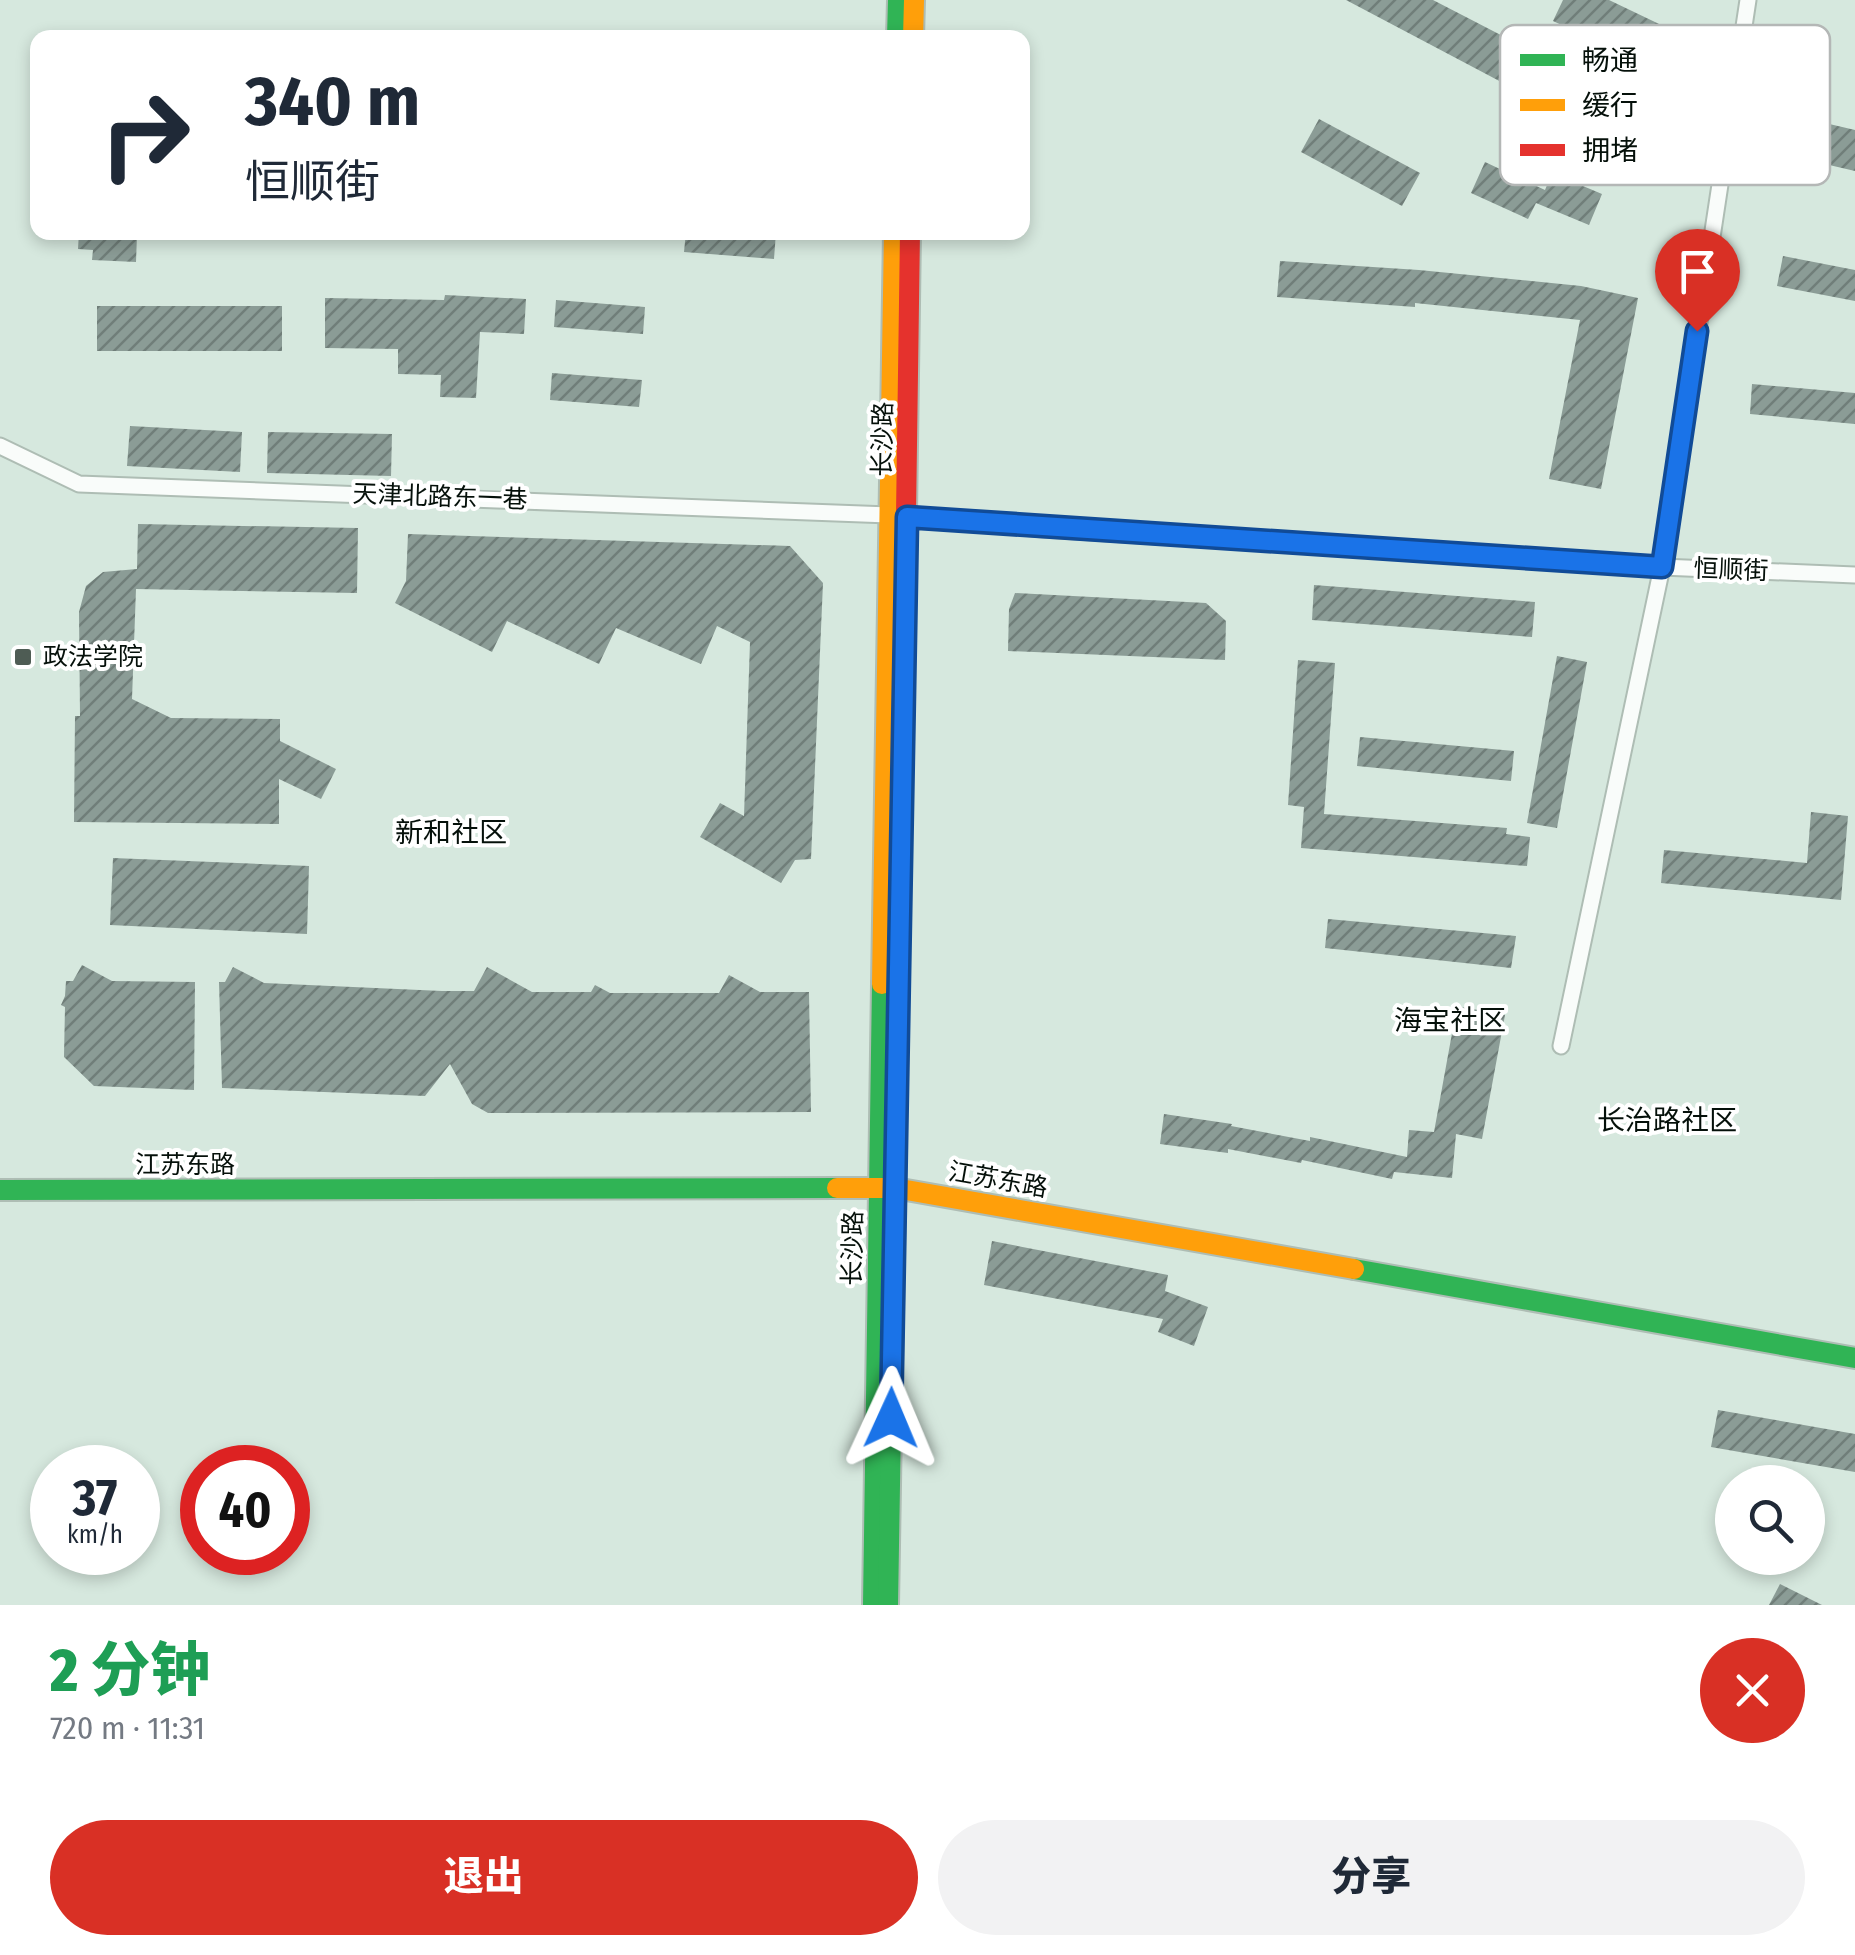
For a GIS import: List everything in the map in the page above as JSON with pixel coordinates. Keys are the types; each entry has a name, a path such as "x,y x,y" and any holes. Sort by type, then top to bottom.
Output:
{"street":[{"path":"897,30 898,0"},
{"path":"913,30 914,0"},
{"path":"1744,25 1748,0"},
{"path":"1561,1046 1662,567 1720,185"},
{"name":"长沙路","path":"894,240 898,516"},
{"name":"长沙路","path":"888,1605 887,1188 898,516 910,240"},
{"name":"天津北路东一巷","path":"0,446 79,484 898,516"},
{"name":"恒顺街","path":"898,516 1662,567 1855,575"},
{"name":"长沙路","path":"872,1605 887,1188"},
{"name":"江苏东路","path":"0,1190 887,1188 1855,1358"}],"building":[{"path":"1346,0 1433,0 1500,35 1500,81"},
{"path":"1563,0 1609,0 1661,25 1561,25 1553,21"},
{"path":"1319,119 1420,173 1402,206 1301,152"},
{"path":"1830,124 1855,130 1855,171 1830,165"},
{"path":"1485,162 1500,169 1500,185 1534,185 1545,190 1547,185 1581,185 1602,194 1589,225 1536,203 1528,219 1471,193"},
{"path":"79,240 137,240 136,262 92,260 93,250 78,249"},
{"path":"685,240 775,240 774,259 684,252"},
{"path":"1783,256 1855,270 1855,301 1777,286"},
{"path":"1280,261 1581,286 1638,298 1601,489 1549,479 1580,320 1415,303 1415,307 1277,297"},
{"path":"445,295 526,299 524,334 480,332 476,398 440,397 441,375 398,374 398,349 325,348 325,298 444,300"},
{"path":"556,300 645,307 643,334 554,327"},
{"path":"97,306 282,306 282,351 97,351"},
{"path":"552,373 642,380 639,407 550,400"},
{"path":"1752,384 1855,393 1855,424 1750,414"},
{"path":"130,426 242,432 240,472 127,466"},
{"path":"268,432 392,434 391,476 267,473"},
{"path":"138,524 358,528 357,593 136,589 132,699 171,718 280,719 280,741 336,769 321,799 279,779 279,824 74,822 75,716 80,716 79,612 86,586 103,572 137,569"},
{"path":"408,534 790,546 823,583 811,859 795,860 781,883 700,837 720,803 744,816 750,642 717,626 701,664 616,628 599,664 507,621 492,652 395,603 406,581"},
{"path":"1314,585 1535,602 1532,637 1312,620"},
{"path":"1015,593 1206,603 1226,621 1225,660 1008,651 1009,609"},
{"path":"1557,656 1587,662 1557,828 1527,823"},
{"path":"1298,660 1335,663 1324,814 1507,828 1506,834 1530,837 1527,866 1301,848 1304,807 1288,805"},
{"path":"1360,737 1514,751 1511,781 1357,766"},
{"path":"1811,812 1848,816 1841,900 1661,883 1664,850 1807,863"},
{"path":"113,858 309,866 307,934 110,925"},
{"path":"1328,919 1516,936 1511,968 1325,948"},
{"path":"82,965 112,981 195,982 194,1090 94,1086 64,1057 65,1007 61,1005 66,981 73,981"},
{"path":"233,967 264,983 442,991 474,991 487,967 532,992 591,992 595,985 610,993 719,993 729,975 760,992 809,992 811,1112 488,1113 472,1104 450,1064 425,1096 222,1088 219,982 225,982"},
{"path":"1457,1006 1505,1015 1482,1139 1456,1134 1452,1178 1394,1172 1392,1179 1302,1160 1301,1163 1228,1149 1228,1153 1160,1144 1164,1114 1407,1157 1409,1130 1434,1132"},
{"path":"992,1241 1168,1275 1165,1291 1208,1307 1194,1346 1158,1332 1163,1319 984,1285"},
{"path":"1718,1410 1855,1434 1855,1472 1825,1465 1711,1447"},
{"path":"1780,1584 1822,1605 1769,1605"}],"traffic: fast":[{"path":"897,30 898,0"},
{"path":"888,1605 905,586"},
{"path":"873,1605 882,984"},
{"path":"0,1190 837,1188"},
{"path":"1354,1269 1855,1358"}],"traffic: slow":[{"path":"913,30 914,0"},
{"path":"882,984 894,240"},
{"path":"837,1188 895,1188 1354,1269"}],"traffic: jam":[{"path":"905,586 910,240"}],"place":[{"name":"政法学院","path":"23,657"}],"district":[{"name":"新和社区","path":"451,832"},
{"name":"海宝社区","path":"1450,1020"},
{"name":"长治路社区","path":"1667,1120"}],"route":[{"path":"891,1418 907,517 1662,567 1697,331"}]}
